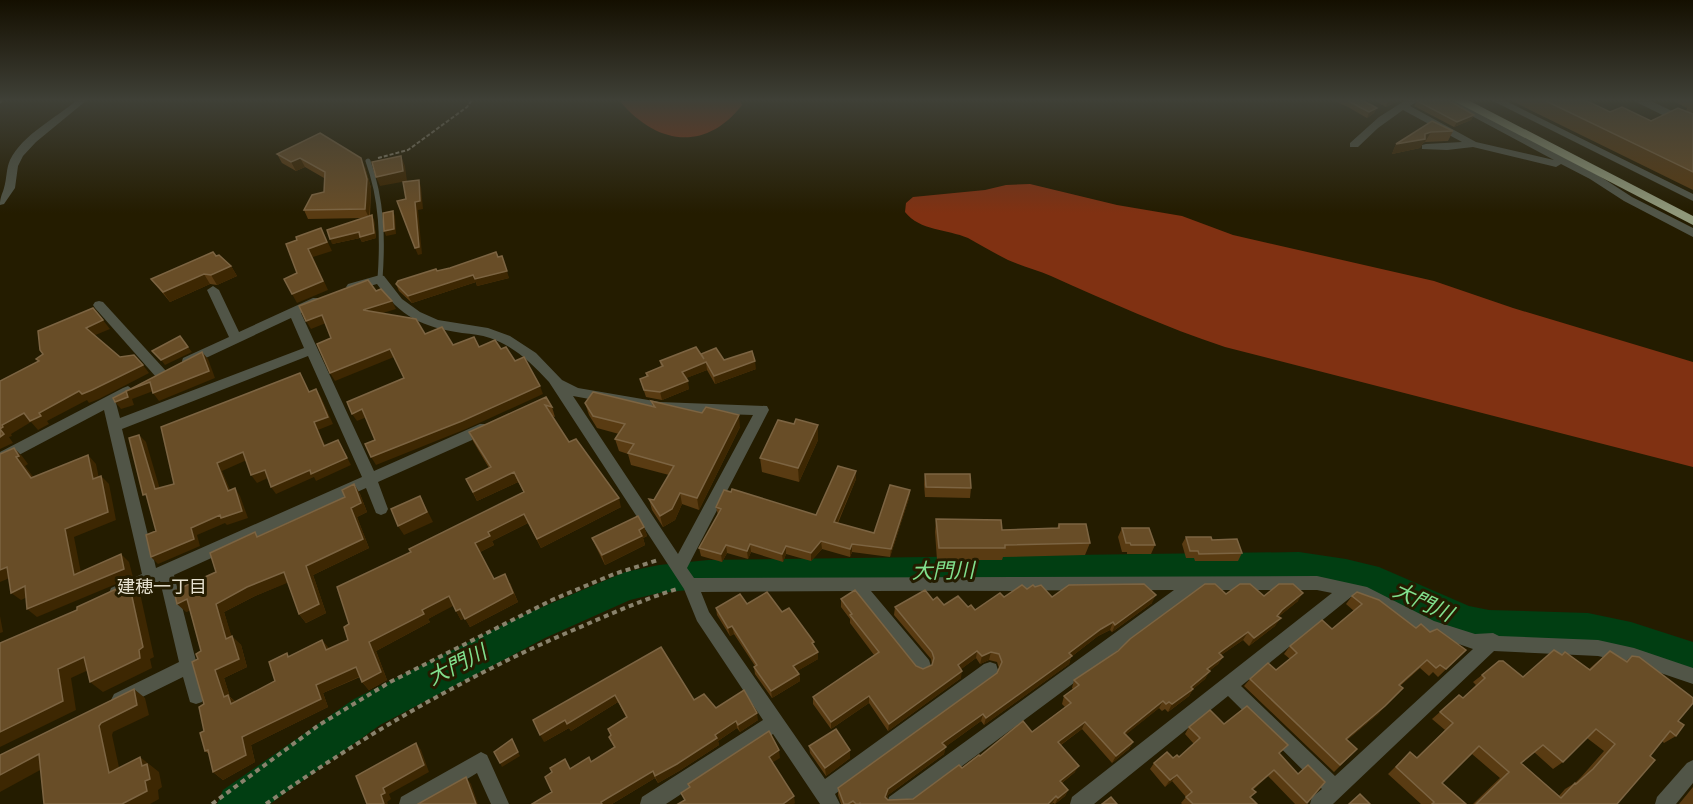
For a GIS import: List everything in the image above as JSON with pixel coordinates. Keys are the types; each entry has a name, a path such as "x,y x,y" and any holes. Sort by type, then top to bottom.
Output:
{"highway":[{"path":"1535,138 1693,211"},
{"path":"1546,138 1693,220"}],"street":[{"path":"0,202 10,186 12,164 35,138"},
{"path":"1354,145 1361,138"},
{"path":"1461,138 1473,144 1572,166"},
{"path":"1518,138 1572,166 1628,200 1693,233"},
{"path":"1571,138 1693,198"},
{"path":"1426,147 1473,144"},
{"path":"0,459 150,380 236,339 339,292 380,279 412,315 444,326 498,336 517,345 538,361 690,585 703,616 827,800 990,670"},
{"path":"213,290 236,339"},
{"path":"99,305 150,380"},
{"path":"294,312 370,479 381,509"},
{"path":"115,426 311,350"},
{"path":"557,391 563,388 660,407 762,410 674,562"},
{"path":"109,401 195,696"},
{"path":"108,597 499,422"},
{"path":"896,804 1198,582"},
{"path":"690,585 1317,583 1349,589 1381,601 1422,623 1475,642 1493,641 1598,648 1634,656 1693,676"},
{"path":"856,585 923,666"},
{"path":"1079,804 1349,589"},
{"path":"1319,804 1493,641"},
{"path":"105,708 188,666"},
{"path":"1228,686 1335,789"},
{"path":"649,804 775,722"},
{"path":"408,804 481,761 500,804"},
{"path":"1664,804 1693,769"}],"lane":[{"path":"368,161 380,203 383,242 380,279"}],"path":[{"path":"368,161 408,150 425,138"},
{"path":"212,804 316,727 414,669 592,580 674,562"},
{"path":"267,804 336,755 415,707 502,661 648,598 690,585"}],"shaded area":[{"path":"1030,184 1117,205 1182,216 1233,235 1434,281 1513,308 1693,362 1693,467 1225,347 1159,323 1008,260 968,238 918,223 905,212 906,203 913,197"}],"building":[{"path":"311,138 327,138 361,158 367,179 365,209 304,210 312,195 324,192 325,172 300,158 291,162 277,154"},
{"path":"1406,138 1425,138 1425,139 1396,144"},
{"path":"1622,138 1693,138 1693,172"},
{"path":"401,156 403,171 376,177 372,162"},
{"path":"419,180 420,201 415,202 419,247 415,248 397,201 406,199 403,182"},
{"path":"393,211 394,229 384,231 383,213"},
{"path":"372,215 374,233 360,237 359,232 330,239 327,230"},
{"path":"321,228 327,242 308,249 323,281 292,294 284,279 297,273 286,244 297,240 296,237"},
{"path":"213,252 231,266 211,275 204,274 163,292 151,279"},
{"path":"496,252 498,257 502,256 507,271 475,279 473,275 408,296 396,284 398,281 436,269 437,271 450,268"},
{"path":"368,280 376,291 381,289 392,301 363,310 416,319 425,334 442,327 453,345 474,337 479,347 495,340 501,349 506,347 515,361 524,357 540,386 462,421 371,457 365,444 375,440 362,409 352,414 347,402 404,378 390,349 330,373 317,344 331,338 322,315 306,321 299,306"},
{"path":"93,308 103,320 86,328 120,357 134,355 143,365 92,390 82,394 79,391 39,413 41,416 30,421 24,413 2,425 0,429 0,381 39,361 36,359 43,354 40,350 38,331"},
{"path":"180,336 188,347 161,360 152,351"},
{"path":"696,347 704,359 701,354 716,348 724,360 752,351 755,361 714,376 706,362 682,372 688,381 660,392 644,390 640,379 648,376 646,373 663,366 660,361"},
{"path":"202,352 209,371 153,393 150,382 128,390"},
{"path":"300,373 309,392 316,389 328,417 314,422 324,446 338,440 347,458 311,474 310,470 271,487 265,470 251,475 243,452 217,463 228,491 235,488 242,511 221,518 220,515 191,528 194,539 151,557 146,535 156,531 146,494 143,495 129,438 139,435 155,489 174,484 161,427"},
{"path":"126,391 128,397 115,402 113,398"},
{"path":"593,392 655,407 651,401 702,413 706,407 739,415 697,498 680,493 672,509 660,516 649,499 654,500 674,466 628,453 634,444 615,439 625,424 593,416 585,403"},
{"path":"546,397 552,407 545,405 569,442 576,439 619,498 537,539 524,514 488,532 490,536 475,543 494,579 505,574 513,593 465,619 460,609 456,611 449,596 422,610 424,614 369,642 381,672 362,682 356,667 316,685 321,699 242,737 246,755 213,772 208,750 205,751 200,733 204,731 199,707 204,704 192,662 198,659 196,654 201,651 187,599 177,604 174,591 216,572 210,553 255,532 257,537 345,497 342,490 354,484 361,503 351,508 363,539 306,566 319,604 299,614 284,572 247,587 216,604 226,639 232,636 239,659 215,670 224,697 228,695 231,704 275,681 269,662 287,653 288,657 322,640 326,650 348,640 344,627 349,624 337,587 411,552 409,549 524,492 514,472 473,492 466,479 491,467 469,432"},
{"path":"796,419 818,425 798,468 760,458 778,420 794,424"},
{"path":"14,448 19,456 16,457 31,478 88,455 93,479 101,476 108,512 65,529 74,575 121,554 124,569 27,609 25,586 11,593 7,567 0,570 0,454"},
{"path":"838,466 856,471 834,522 874,533 890,485 910,490 891,549 852,544 850,549 821,541 811,553 786,546 782,554 750,544 747,551 726,545 721,554 699,548 721,509 716,507 724,490 731,492 732,489 816,515"},
{"path":"925,474 970,474 971,488 926,487"},
{"path":"420,496 427,512 398,526 391,509"},
{"path":"638,516 644,527 639,530 642,536 602,555 592,538"},
{"path":"936,519 1001,520 1002,530 1059,528 1059,524 1086,524 1090,543 1005,545 1005,548 939,548"},
{"path":"1122,528 1149,528 1155,545 1126,543"},
{"path":"1186,537 1211,537 1212,540 1237,539 1242,553 1199,554 1198,551 1190,551"},
{"path":"129,583 143,647 139,650 140,658 90,682 84,657 58,669 63,701 0,732 0,643 77,610 77,607"},
{"path":"1144,584 1156,595 1115,625 1113,622 1101,629 1069,653 1072,656 986,718 983,714 942,743 946,747 888,789 885,797 888,800 913,799 959,765 962,768 980,756 1023,721 1032,732 1071,703 1064,696 1079,685 1074,680 1118,651 1130,639 1205,584 1215,584 1226,594 1240,584 1250,584 1264,596 1279,584 1293,584 1303,593 1282,610 1277,616 1281,618 1254,638 1248,632 1219,653 1223,657 1207,669 1210,671 1191,687 1193,689 1172,704 1169,702 1166,704 1163,701 1127,730 1124,733 1133,742 1116,756 1085,722 1058,742 1079,766 1060,781 1068,790 1058,798 1056,796 1048,804 856,804 853,801 844,804 838,788 997,673 1002,662 999,654 991,652 982,656 977,651 958,665 962,671 889,724 869,696 831,722 813,697 879,652 850,615 852,614 841,599 855,590 916,666 923,669 932,665 934,658 932,652 895,607 925,590 933,600 937,597 944,605 958,596 968,607 971,605 975,610 1000,593 1004,597 1022,585 1027,589 1033,585 1035,587 1041,585 1052,597 1069,585"},
{"path":"767,592 782,612 789,608 814,642 812,643 818,652 793,666 799,674 771,691 754,667 757,665 732,626 728,628 716,608 740,594 747,604"},
{"path":"1357,592 1379,600 1416,628 1421,624 1430,632 1437,629 1466,650 1446,669 1440,665 1436,668 1427,660 1399,685 1403,688 1346,739 1357,749 1340,765 1250,679 1268,663 1276,670 1297,653 1290,646 1322,620 1332,629 1362,604 1352,596"},
{"path":"661,647 694,700 704,694 716,708 744,690 757,713 738,725 736,721 715,735 717,738 677,764 655,776 653,771 601,802 602,804 532,804 552,792 545,777 552,772 550,768 565,759 570,769 589,757 591,762 615,747 609,737 611,735 608,729 627,717 615,695 567,724 565,720 540,735 533,720"},
{"path":"1554,650 1562,655 1565,652 1590,670 1610,651 1627,662 1632,656 1639,657 1693,698 1693,703 1678,721 1684,725 1676,736 1670,731 1650,756 1655,760 1617,804 1476,804 1509,772 1479,746 1442,783 1466,804 1432,804 1434,802 1396,767 1410,752 1417,758 1453,723 1440,712 1459,695 1463,698 1485,678 1482,675 1499,661 1503,661 1523,677","holes":["1596,729 1615,744 1593,769 1561,798 1521,763 1543,745 1563,762"]},
{"path":"134,689 137,705 99,726 109,773 140,757 142,766 147,764 150,779 145,781 147,791 122,804 44,804 39,754 0,775 0,755"},
{"path":"1247,706 1288,745 1279,753 1298,774 1308,765 1325,782 1307,803 1274,770 1252,789 1256,792 1250,797 1257,804 1193,804 1186,797 1192,792 1177,775 1170,780 1154,763 1167,752 1173,758 1177,755 1179,757 1200,738 1189,727 1210,710 1224,724"},
{"path":"836,729 850,750 825,768 809,746"},
{"path":"769,731 779,750 769,757 794,796 783,804 678,804 685,800 681,793 690,787 688,784"},
{"path":"512,739 518,752 500,763 494,752"},
{"path":"416,743 424,765 383,788 385,793 381,795 384,804 367,804 356,776"},
{"path":"466,777 476,804 418,804"},
{"path":"1360,794 1370,804 1349,804"},
{"path":"1111,797 1117,804 1102,804"}],"waterway":[{"name":"大門川","path":"237,804 367,712 533,627 625,587 659,579 708,574 1299,566 1346,573 1379,582 1465,621 1489,626 1588,629 1631,638 1693,658"}],"district":[{"name":"建穂一丁目","path":"162,587"}]}
